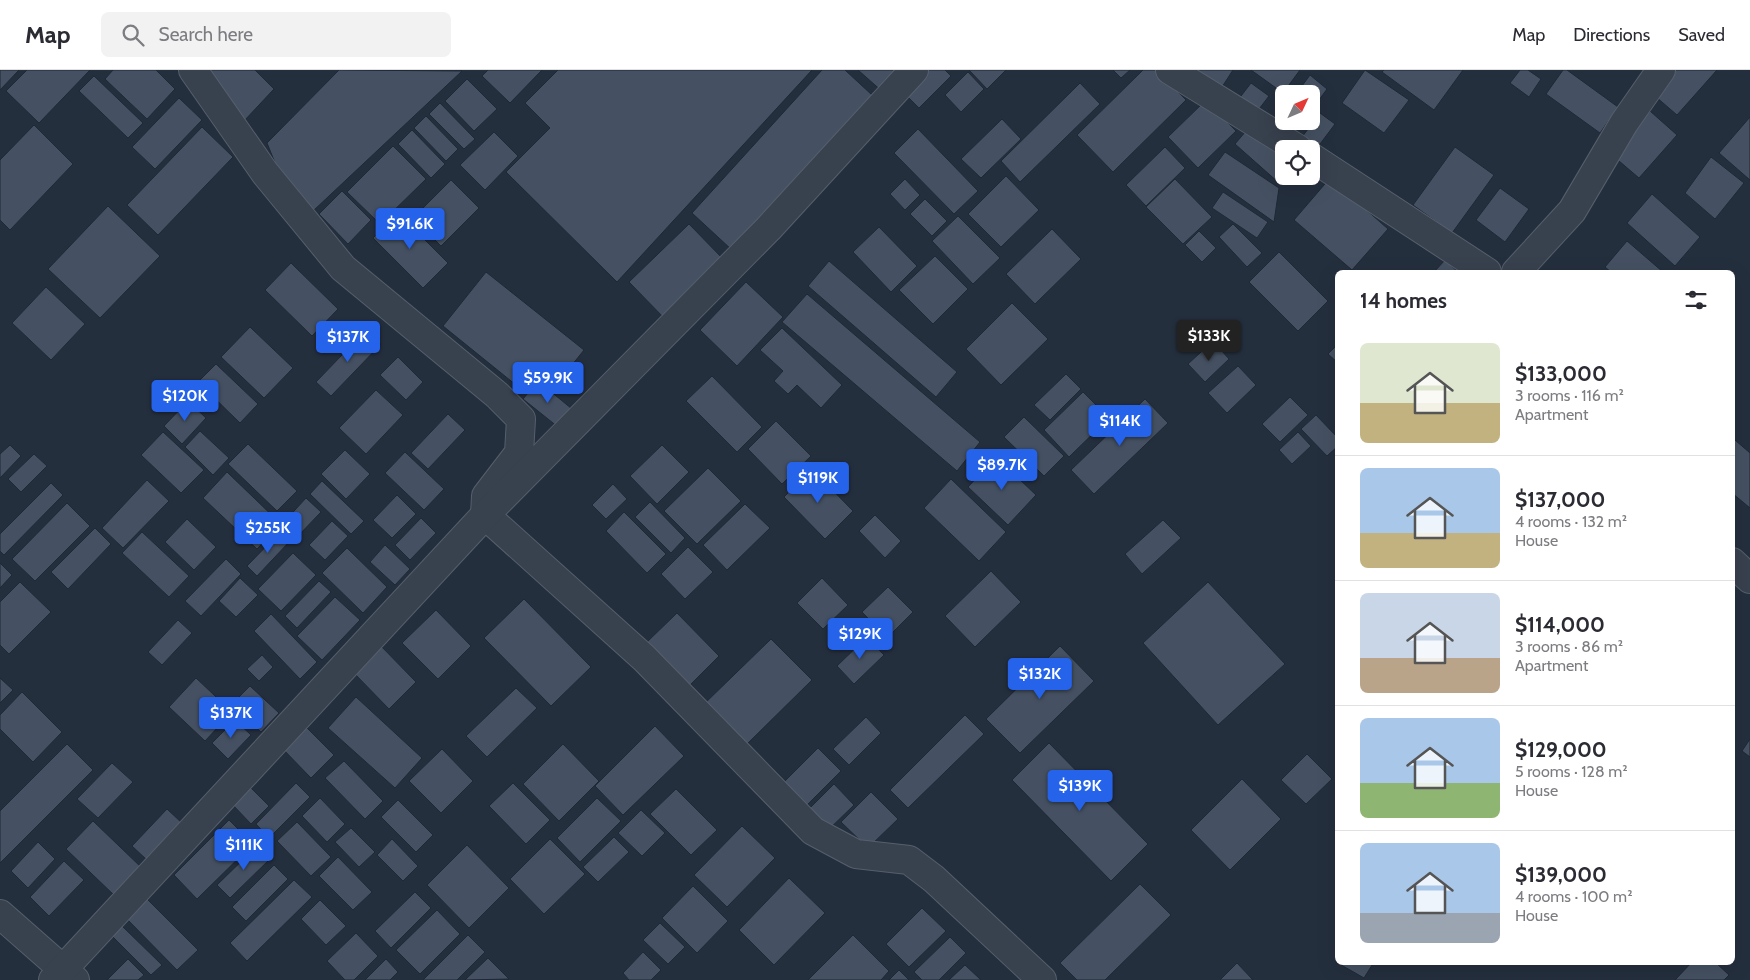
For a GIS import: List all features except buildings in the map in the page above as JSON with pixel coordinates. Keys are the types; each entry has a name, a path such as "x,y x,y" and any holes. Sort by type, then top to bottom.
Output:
{"street":[{"path":"193,70 265,173 343,268 497,395 521,419 519,453 486,496 485,515"},
{"path":"0,914 63,976 485,515 768,229 914,70"},
{"path":"1170,70 1283,140"},
{"path":"1518,270 1572,211 1624,123 1661,70"},
{"path":"1320,163 1484,270"},
{"path":"485,515 644,658 813,832 856,854 909,860 934,879 1042,980"},
{"path":"1735,565 1750,579"}]}
